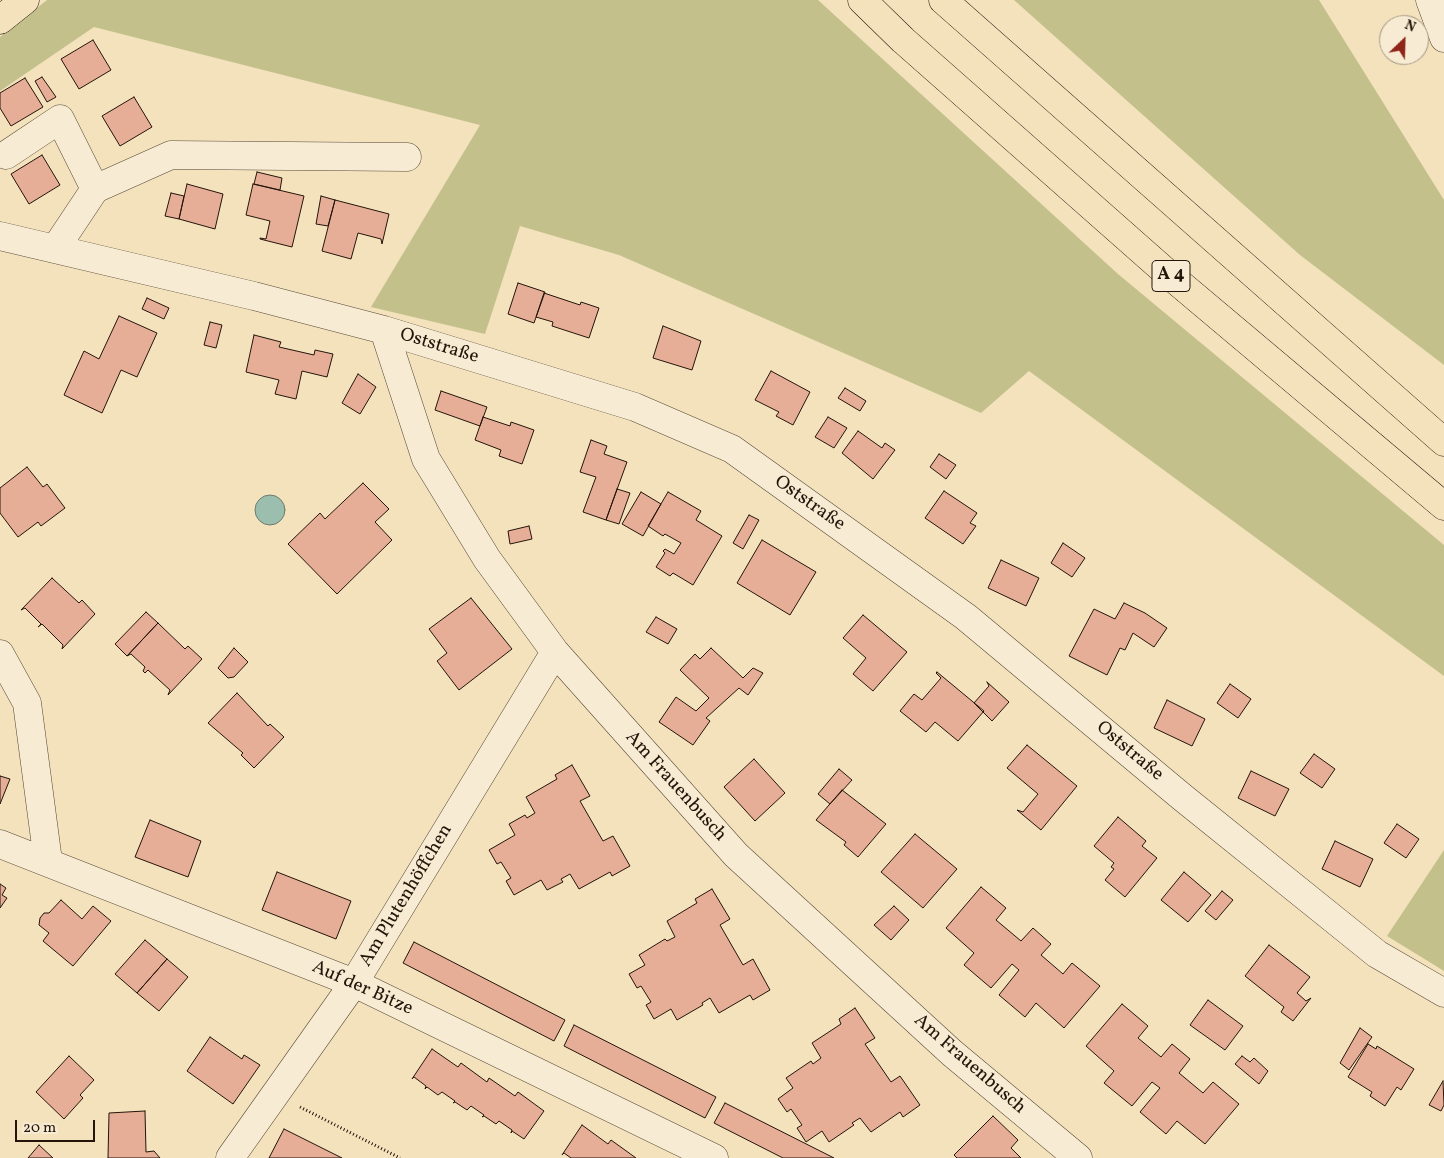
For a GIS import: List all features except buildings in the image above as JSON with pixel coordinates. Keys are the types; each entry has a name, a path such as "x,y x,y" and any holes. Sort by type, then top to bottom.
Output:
{"main road":[{"path":"0,20 25,0"},
{"name":"A 4","path":"862,0 903,40 1167,273 1444,506"},
{"path":"943,0 1444,442"}],"street":[{"path":"1430,0 1444,38"},
{"path":"6,155 60,119 96,189"},
{"path":"54,249 96,189 172,155 407,157"},
{"name":"Oststraße","path":"0,236 254,296 384,330 634,407 732,449 966,616 1182,797 1377,954 1444,993"},
{"name":"Am Frauenbusch","path":"384,330 426,459 487,559 555,652 736,855 952,1053 1078,1158"},
{"name":"Am Plutenhöffchen","path":"230,1158 354,983 555,652"},
{"path":"0,654 27,703 48,862"},
{"name":"Auf der Bitze","path":"0,844 354,983 714,1158"}],"path":[{"path":"279,1089 286,1100 400,1158"}],"shaded area":[{"path":"47,0 818,0 1118,274 1444,545 1444,676 1029,371 981,413 619,255 520,226 485,334 371,307 480,125 94,27 0,91 0,37"},
{"path":"1014,0 1319,0 1444,200 1444,365 1300,255"},
{"path":"270,495 281,499 285,510 281,521 270,525 259,521 255,510 259,499"},
{"path":"1444,850 1444,971 1387,936"}]}
